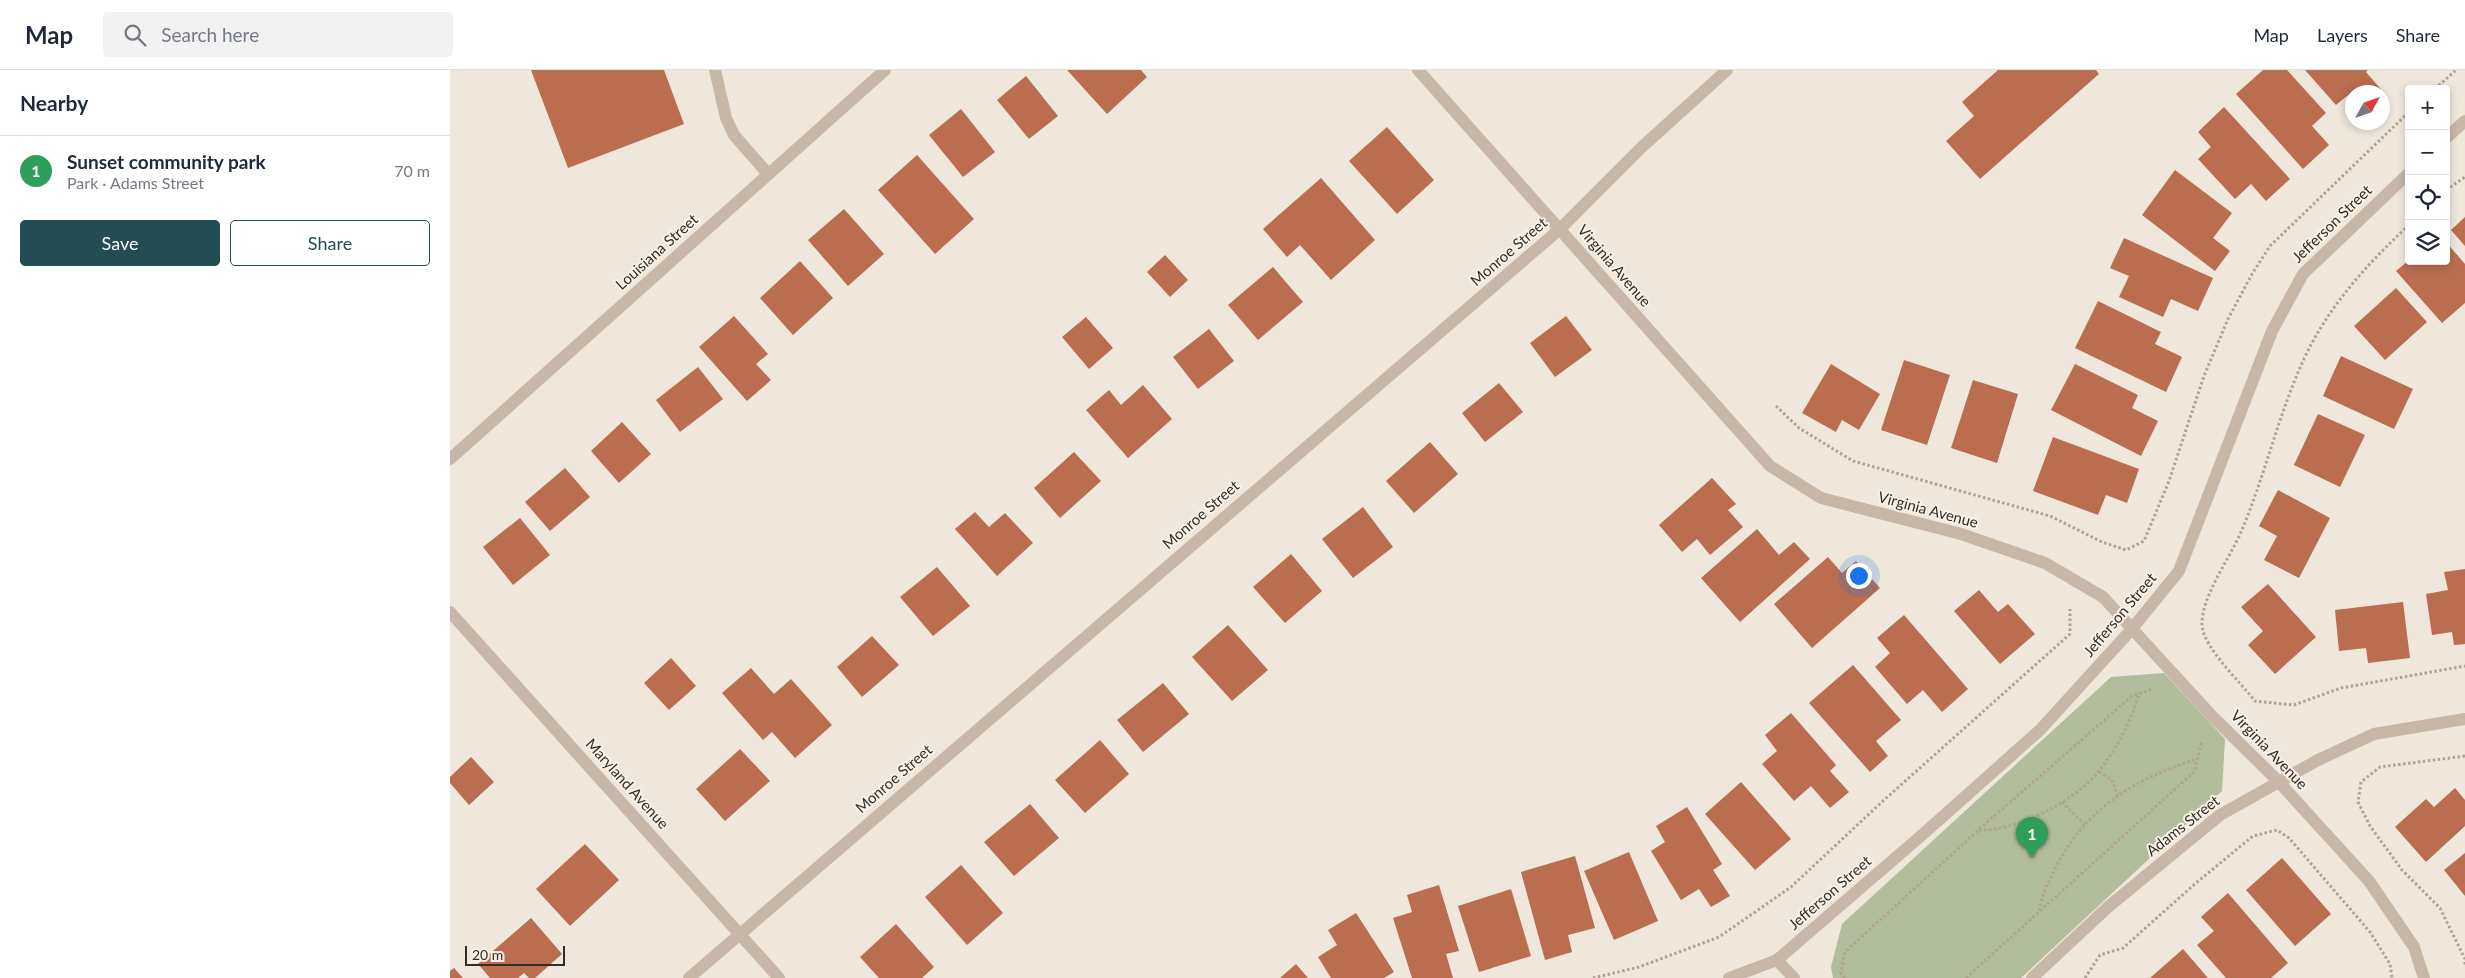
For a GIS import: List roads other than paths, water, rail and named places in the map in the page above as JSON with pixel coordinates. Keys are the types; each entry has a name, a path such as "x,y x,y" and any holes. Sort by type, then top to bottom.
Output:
{"street":[{"path":"715,70 726,118 734,135 768,174"},
{"name":"Louisiana Street","path":"450,459 885,70"},
{"name":"Virginia Avenue","path":"1418,70 1560,229 1643,326 1770,466 1821,498 1961,534 2046,563 2103,597 2131,630 2278,781 2369,881 2414,946 2424,978"},
{"name":"Monroe Street","path":"689,978 739,933 1560,229 1642,147 1727,70"},
{"path":"2450,134 2465,121"},
{"name":"Jefferson Street","path":"1729,978 1778,960 2040,730 2131,630 2179,571 2272,331 2303,274 2407,175"},
{"name":"Maryland Avenue","path":"450,612 779,978"},
{"name":"Adams Street","path":"2032,978 2108,908 2220,815 2278,781 2374,734 2465,719"},
{"path":"1778,960 1794,978"}],"place":[{"name":"Sunset community park","path":"2032,858"}]}
